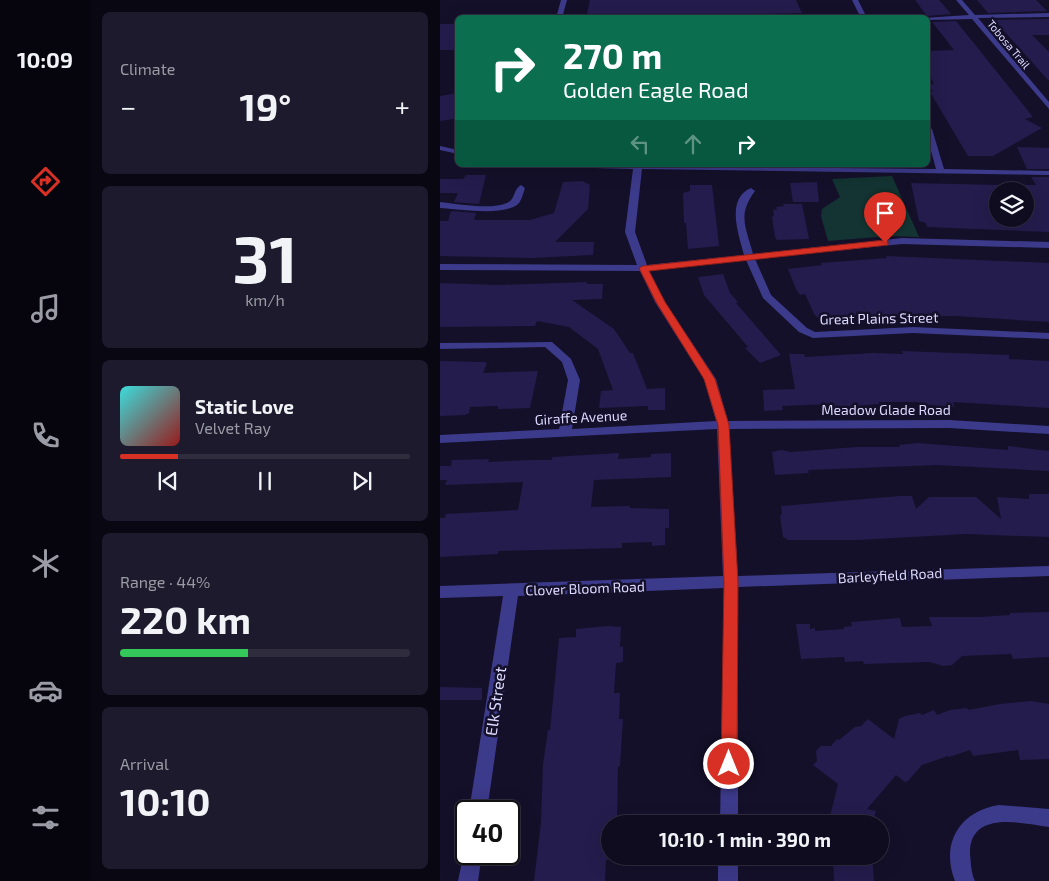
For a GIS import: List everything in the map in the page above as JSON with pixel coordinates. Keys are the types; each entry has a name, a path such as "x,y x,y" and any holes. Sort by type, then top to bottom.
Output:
{"street":[{"path":"560,15 564,0"},
{"path":"855,0 862,15"},
{"name":"Tobosa Trail","path":"959,0 1049,106"},
{"path":"930,18 1049,15"},
{"path":"930,135 941,170"},
{"path":"440,148 455,151"},
{"path":"638,167 630,232 643,268 660,302 710,379 723,425 731,582 729,815"},
{"path":"714,167 1049,173"},
{"path":"440,205 498,208 510,206 516,202 521,188"},
{"name":"Great Plains Street","path":"751,191 742,202 739,216 750,258 767,296 803,330 814,335 913,330 1049,336"},
{"path":"440,267 643,268 902,241 1049,245"},
{"path":"440,346 548,344 567,361 574,380 565,433"},
{"name":"Meadow Glade Road","path":"723,425 950,424 1049,430"},
{"name":"Giraffe Avenue","path":"440,439 723,425"},
{"name":"Barleyfield Road","path":"731,582 943,572 1049,571"},
{"name":"Clover Bloom Road","path":"440,592 731,582"},
{"name":"Elk Street","path":"480,800 511,591"},
{"path":"965,881 963,876 962,843 972,822 983,816 1004,813 1049,818"},
{"path":"468,881 470,865"},
{"path":"728,865 728,881"}],"green space":[{"path":"892,176 919,237 890,236 828,241 821,216 822,209 840,197 832,179"}],"building":[{"path":"590,0 796,0 802,13 716,15 587,15"},
{"path":"915,0 939,0 951,14 930,16 926,15"},
{"path":"977,0 1036,0 1047,11 988,13"},
{"path":"1049,19 1049,35 1032,35 1049,52 1049,81 994,20"},
{"path":"956,21 1033,117 1025,119 1042,128 993,156 968,156 930,92 933,92 930,85 934,84 930,76 930,51 954,50 932,22"},
{"path":"440,24 455,24 454,50 440,50"},
{"path":"455,94 455,118 440,121 440,96"},
{"path":"1017,147 1049,148 1049,169 1027,169"},
{"path":"466,175 486,175 479,204 454,202 458,193 440,193 440,179 463,179"},
{"path":"1031,177 1049,177 1049,232 927,227 926,223 919,221 911,183 989,185 989,227 1034,227 1034,185 1036,185"},
{"path":"582,181 590,185 588,209 555,242 594,242 593,255 531,258 440,256 440,221 448,221 451,211 476,213 474,220 530,220 554,213 563,182"},
{"path":"817,182 819,202 793,202 790,183"},
{"path":"690,185 712,185 719,246 688,249 686,223 684,223 683,193 690,191"},
{"path":"783,204 802,204 809,239 777,240 772,217 774,216 773,210 777,209 776,207 784,206"},
{"path":"886,256 1049,263 1049,322 955,316 854,316 853,314 818,318 814,314 805,294 800,295 796,289 788,269 822,265 821,263 887,258"},
{"path":"723,274 730,293 738,302 736,303 781,355 760,363 745,348 748,347 704,295 698,277"},
{"path":"587,282 587,284 603,284 602,299 572,300 614,329 630,353 633,353 647,389 665,388 665,410 648,410 648,406 599,408 601,391 613,390 598,349 569,327 537,321 535,326 440,327 440,283 498,285"},
{"path":"902,351 1009,355 1009,359 1049,361 1049,408 953,402 954,407 919,404 919,402 879,402 879,404 834,408 833,404 782,406 783,410 764,411 763,390 795,389 789,354 804,354 805,357 873,353 903,354"},
{"path":"440,361 484,362 487,363 483,373 538,371 530,408 498,409 498,406 470,407 469,413 465,415 440,416"},
{"path":"917,443 1008,450 1008,446 1049,451 1049,471 937,465 808,470 809,473 775,475 772,452 857,447 900,447 899,445"},
{"path":"619,453 618,459 651,457 651,454 671,453 671,477 594,480 591,507 630,506 630,508 669,509 669,528 665,528 665,545 652,546 652,542 622,543 622,548 498,551 498,554 440,557 440,518 445,518 446,514 518,510 523,482 445,485 447,480 440,480 440,466 451,466 452,460 489,459 488,462 552,460 552,457"},
{"path":"1029,494 1049,494 1049,537 966,534 858,540 788,540 783,537 780,516 782,514 781,506 912,496 916,509 929,497 976,497 1001,519 997,497 1029,499"},
{"path":"1049,612 1049,657 1013,659 1011,654 962,656 952,665 943,666 930,662 864,664 863,661 845,662 844,657 801,659 796,624 810,624 810,629 815,628 815,631 844,629 844,627 852,626 851,622 900,618 902,627 932,626 929,617 980,617 1010,615 1010,613"},
{"path":"607,626 621,627 620,647 623,646 623,662 616,663 614,693 620,693 619,719 623,719 620,766 618,767 617,815 601,815 601,865 606,865 605,881 534,881 541,822 543,764 548,730 550,730 559,638 576,637 576,629"},
{"path":"440,687 482,688 482,700 440,700"},
{"path":"1031,701 1049,704 1049,759 1020,760 1018,750 973,756 970,750 922,765 908,781 905,782 896,775 867,809 876,811 875,815 830,815 838,784 813,765 817,761 816,751 821,746 831,746 837,739 839,740 855,727 861,726 868,719 894,739 899,719 905,716 920,713 922,715 934,710 937,715 950,710 967,708 968,710"},
{"path":"833,865 873,865 874,881 834,881"}],"route":[{"path":"729,764 731,582 723,425 710,379 660,302 643,268 885,243"}]}
